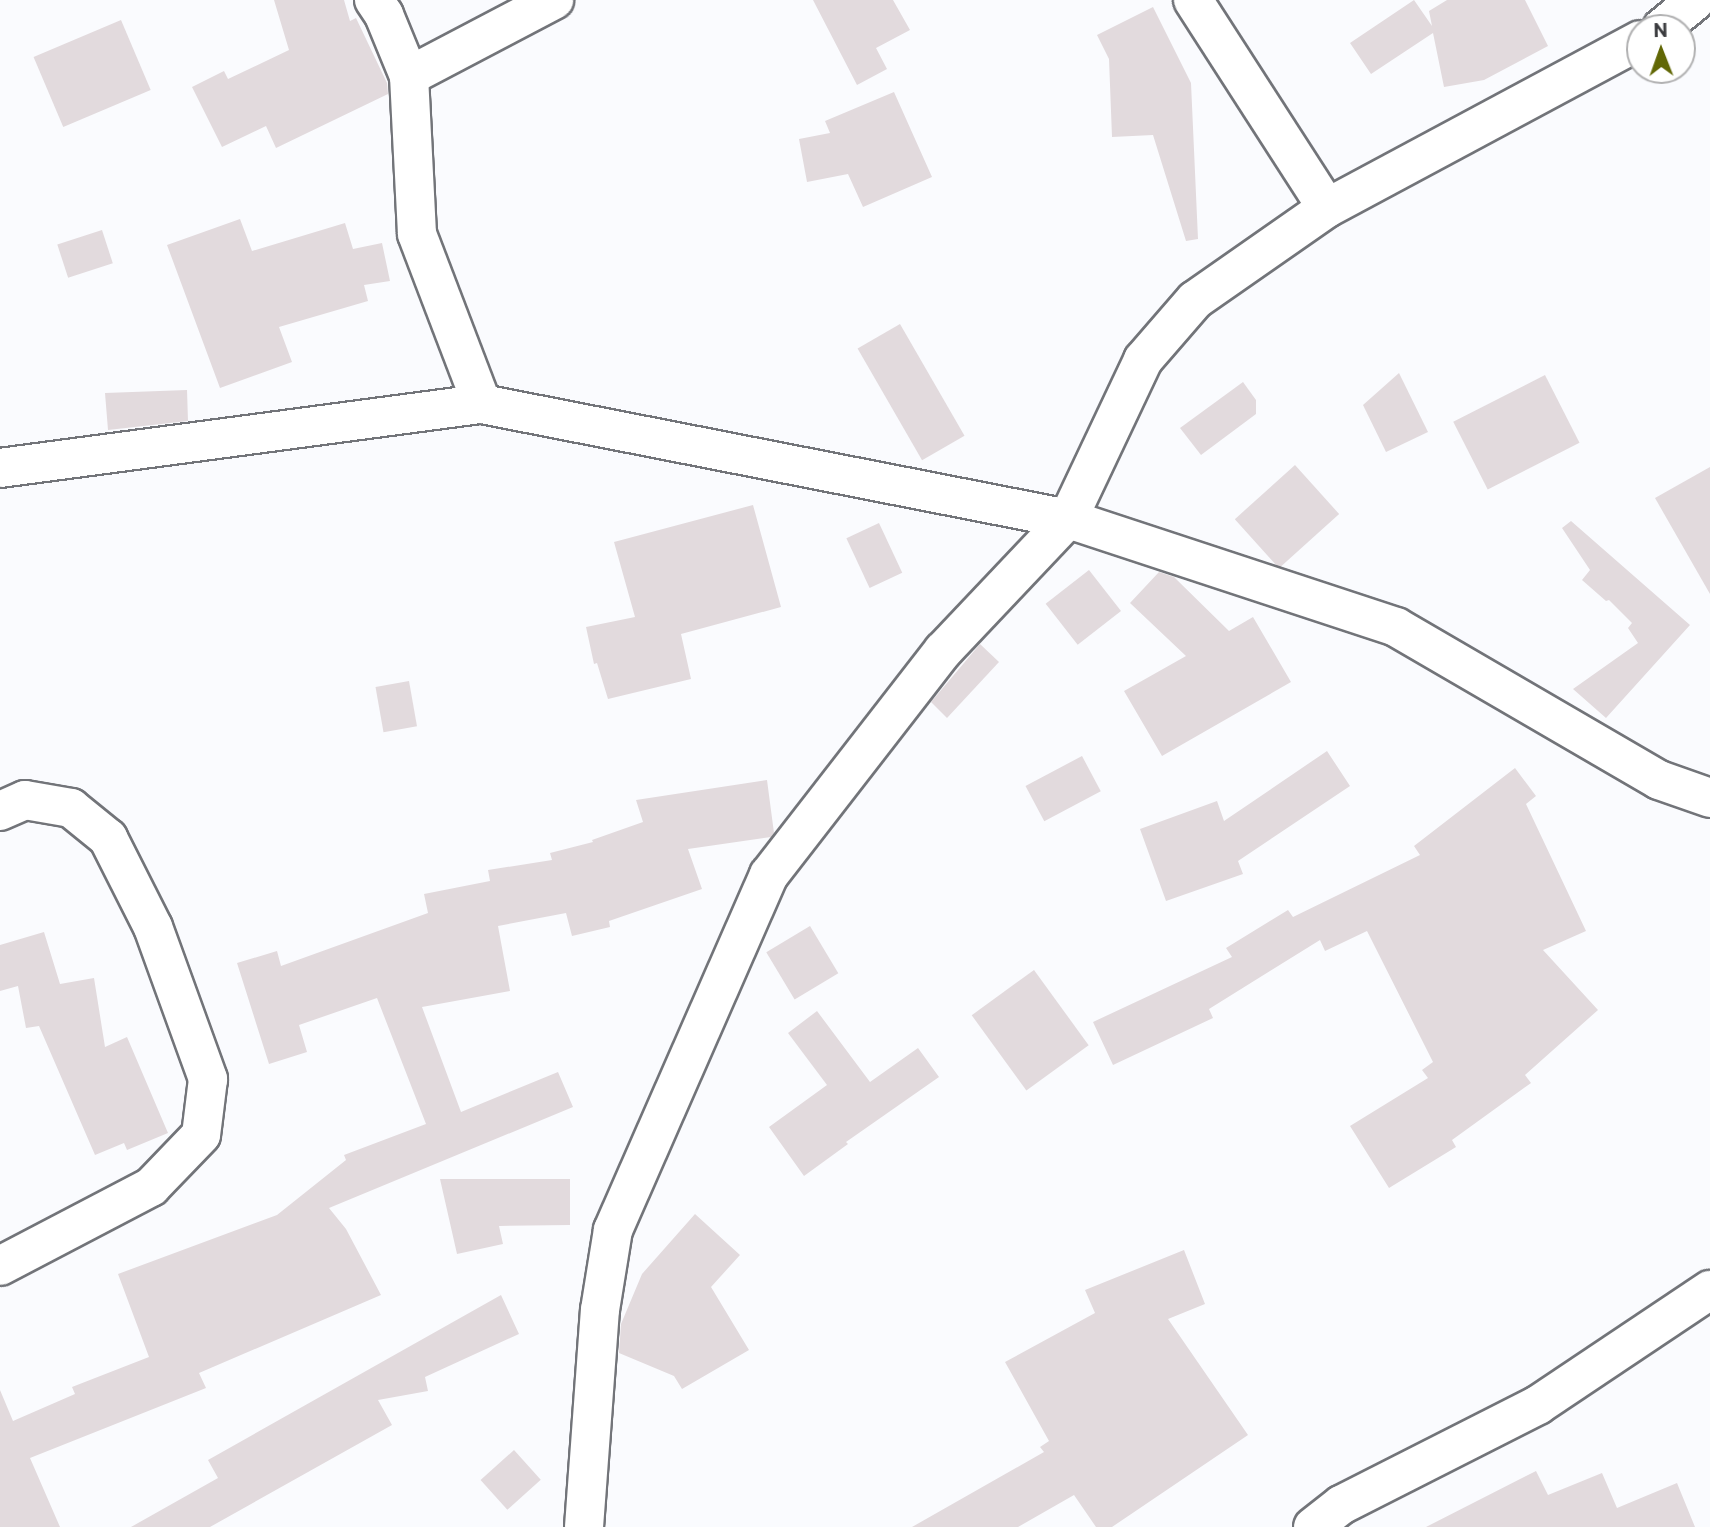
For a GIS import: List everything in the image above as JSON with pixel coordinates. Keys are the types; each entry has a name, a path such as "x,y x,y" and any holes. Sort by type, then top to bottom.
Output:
{"street":[{"path":"374,0 384,15 409,76 416,234 482,404"},
{"path":"409,76 554,0"},
{"path":"1193,0 1327,208"},
{"path":"1679,14 1696,0"},
{"path":"584,1527 600,1310 613,1230 769,875 943,651 1068,519 1143,360 1195,300 1327,208 1626,48"},
{"path":"0,468 482,404 1068,519 1396,626 1659,780 1710,798"},
{"path":"0,811 25,800 71,807 108,838 153,927 208,1079 201,1135 151,1187 0,1266"},
{"path":"1313,1527 1340,1505 1538,1405 1710,1290"}],"building":[{"path":"274,0 344,0 350,21 356,18 387,83 388,94 276,148 266,126 222,147 192,87 224,71 228,79 289,50"},
{"path":"813,0 893,0 910,30 876,48 887,69 857,85"},
{"path":"1414,0 1432,26 1429,11 1447,0 1525,0 1548,46 1484,80 1444,87 1433,33 1371,74 1350,43"},
{"path":"1153,7 1191,83 1198,239 1186,241 1153,135 1112,137 1109,59 1097,35"},
{"path":"121,20 151,90 63,127 34,57"},
{"path":"894,92 932,177 863,207 848,174 807,182 799,139 830,133 825,121"},
{"path":"240,219 252,251 345,223 353,249 382,243 390,281 364,285 368,301 279,327 292,362 220,388 167,245"},
{"path":"102,230 113,263 68,278 57,245"},
{"path":"900,324 964,436 922,460 858,348"},
{"path":"1399,373 1428,432 1386,452 1363,405"},
{"path":"1545,375 1580,443 1488,489 1453,422"},
{"path":"1243,382 1256,400 1256,414 1201,455 1180,428"},
{"path":"187,390 188,421 108,430 105,393"},
{"path":"1295,465 1339,514 1279,568 1235,519"},
{"path":"1710,467 1710,594 1655,498"},
{"path":"753,505 781,607 681,634 691,679 608,699 597,663 594,664 586,627 635,617 614,542"},
{"path":"1571,521 1690,625 1606,718 1573,689 1638,643 1628,628 1632,623 1609,600 1606,601 1582,580 1590,570 1562,528"},
{"path":"879,523 902,573 870,588 846,538"},
{"path":"1089,570 1121,611 1078,645 1046,604"},
{"path":"1159,572 1174,577 1229,631 1253,617 1291,682 1162,756 1124,691 1186,656 1130,603"},
{"path":"980,644 999,662 947,718 931,702"},
{"path":"409,681 417,726 384,732 376,687"},
{"path":"1327,751 1350,786 1238,861 1243,874 1166,901 1140,829 1217,801 1224,821"},
{"path":"1082,756 1101,791 1044,821 1025,786"},
{"path":"1515,768 1536,796 1526,804 1586,931 1543,950 1598,1010 1525,1075 1531,1083 1452,1140 1456,1147 1389,1188 1350,1126 1428,1078 1422,1070 1433,1062 1367,931 1325,951 1320,940 1209,1009 1213,1018 1113,1065 1093,1022 1232,957 1226,948 1288,910 1293,917 1420,855 1414,846"},
{"path":"767,780 774,833 771,837 688,849 702,889 609,921 610,927 572,936 566,913 498,926 510,991 422,1007 461,1112 558,1072 573,1107 329,1208 346,1229 381,1295 199,1373 206,1388 30,1458 60,1527 0,1527 0,1390 13,1421 75,1394 72,1387 149,1357 118,1274 277,1215 346,1160 344,1155 426,1124 377,998 299,1025 307,1052 269,1064 237,963 277,951 281,966 428,913 424,894 490,881 488,870 552,860 550,853 593,842 592,840 643,822 636,800"},
{"path":"810,926 838,973 795,999 766,952"},
{"path":"44,932 60,984 94,978 105,1047 127,1037 168,1133 127,1150 124,1143 95,1155 39,1026 26,1028 18,986 0,991 0,945"},
{"path":"1034,970 1089,1045 1026,1090 972,1015"},
{"path":"817,1011 870,1082 918,1048 939,1077 846,1142 848,1144 804,1176 769,1127 827,1085 788,1033"},
{"path":"440,1179 570,1179 570,1225 499,1226 503,1244 457,1254"},
{"path":"695,1214 740,1255 711,1287 749,1350 682,1389 674,1376 619,1353 621,1324 642,1274"},
{"path":"1184,1250 1205,1304 1168,1319 1248,1435 1112,1527 1096,1527 1074,1495 1018,1527 912,1527 1044,1452 1040,1447 1049,1441 1005,1362 1095,1313 1085,1290"},
{"path":"501,1295 519,1334 425,1377 428,1391 378,1400 392,1425 210,1527 131,1527 218,1478 208,1460"},
{"path":"514,1450 541,1480 507,1510 481,1480"},
{"path":"1536,1471 1548,1495 1602,1473 1617,1508 1677,1483 1695,1527 1426,1527"}]}
